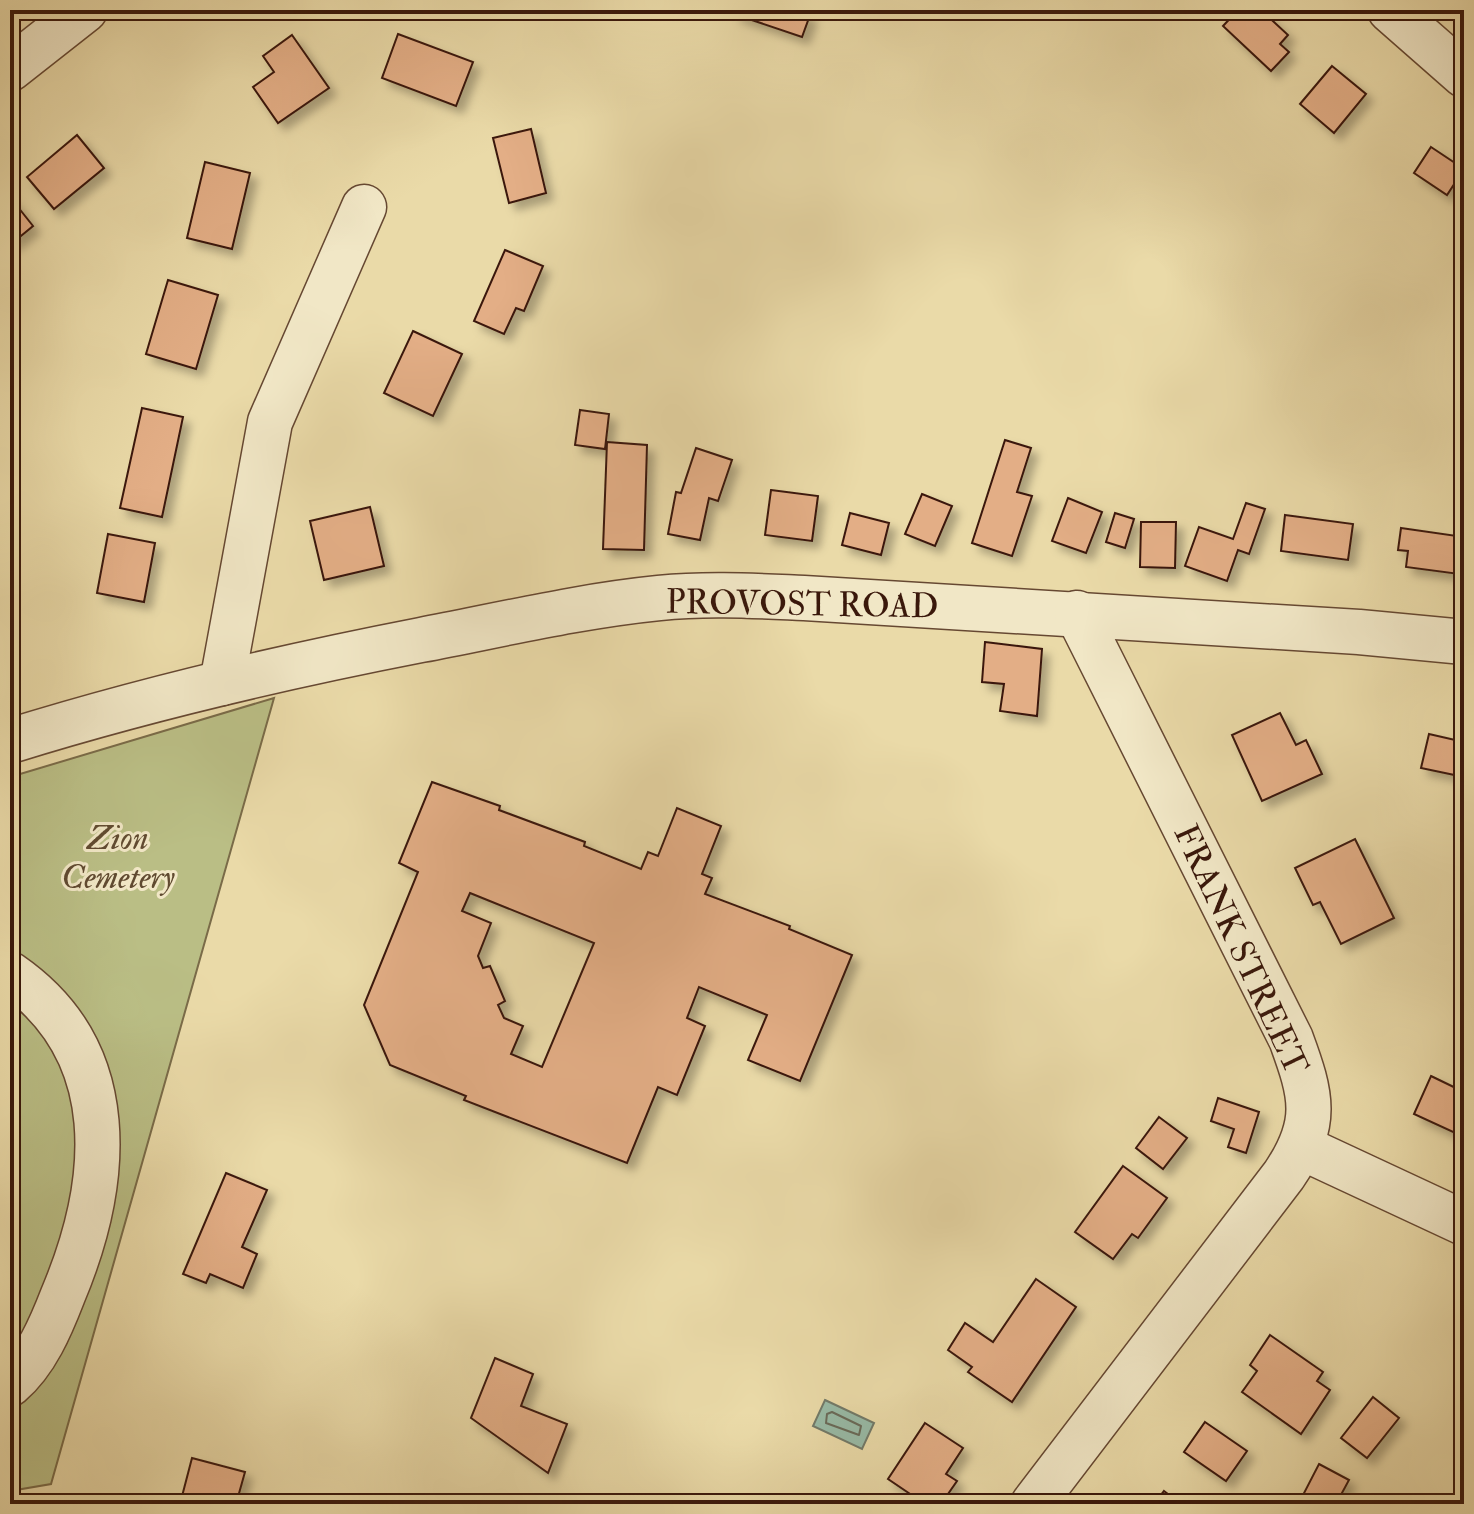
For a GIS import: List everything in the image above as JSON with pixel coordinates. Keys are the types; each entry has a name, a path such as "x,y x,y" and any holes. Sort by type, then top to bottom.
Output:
{"street":[{"path":"10,69 85,10"},
{"path":"1390,10 1464,75"},
{"path":"222,683 270,422 364,207"},
{"name":"PROVOST ROAD","path":"10,741 222,683 549,615 660,598 731,595 1077,613 1464,642"},
{"name":"FRANK STREET","path":"1033,1504 1303,1148 1311,1119 1306,1080 1291,1039 1077,613"},
{"path":"10,974 56,1016 79,1055 93,1087 99,1134 96,1190 74,1270 48,1332 10,1384"},
{"path":"1303,1148 1464,1223"}],"green space":[{"name":"Zion Cemetery","path":"274,698 51,1484 10,1491 10,777"}],"water":[{"path":"825,1400 874,1423 862,1449 813,1426"}],"building":[{"path":"735,10 796,10 810,15 802,37 734,14"},
{"path":"1238,10 1261,10 1288,35 1280,44 1289,52 1271,71 1223,26"},
{"path":"398,34 473,62 456,106 382,78"},
{"path":"292,35 329,88 278,123 253,87 274,72 263,56"},
{"path":"1332,66 1366,94 1334,133 1300,104"},
{"path":"531,129 546,193 509,203 493,138"},
{"path":"77,135 104,168 54,209 27,177"},
{"path":"1431,147 1464,169 1447,195 1414,173"},
{"path":"205,162 250,173 232,249 187,238"},
{"path":"10,197 33,226 10,245"},
{"path":"505,250 543,266 524,311 516,308 504,334 474,321"},
{"path":"168,280 218,295 196,369 146,354"},
{"path":"413,331 462,354 433,416 384,393"},
{"path":"142,408 183,417 162,517 120,508"},
{"path":"580,410 609,414 605,449 575,445"},
{"path":"1005,440 1031,448 1017,492 1032,496 1012,556 972,543"},
{"path":"607,442 647,445 644,550 603,549"},
{"path":"696,448 732,460 718,501 709,498 700,540 668,534 676,492 681,493"},
{"path":"771,490 818,496 812,541 765,535"},
{"path":"922,494 952,506 935,546 905,534"},
{"path":"1068,498 1102,512 1086,553 1052,541"},
{"path":"1246,503 1265,509 1249,554 1238,550 1227,581 1185,566 1199,527 1233,539"},
{"path":"370,507 384,566 324,580 310,521"},
{"path":"850,513 889,523 881,555 842,545"},
{"path":"1115,513 1134,519 1125,548 1106,542"},
{"path":"1285,515 1353,524 1348,560 1281,551"},
{"path":"1141,522 1176,522 1175,568 1140,567"},
{"path":"1401,528 1464,537 1459,574 1406,567 1408,551 1398,550"},
{"path":"108,534 155,543 144,602 97,593"},
{"path":"985,642 1042,649 1037,716 1000,711 1004,684 982,682"},
{"path":"1280,713 1296,745 1306,740 1322,774 1262,801 1232,735"},
{"path":"1429,734 1464,742 1464,777 1421,768"},
{"path":"432,782 500,806 499,810 585,842 584,846 641,869 648,852 658,856 677,808 721,826 702,874 712,878 705,894 790,926 789,929 852,955 800,1081 748,1060 767,1015 699,987 687,1018 705,1026 677,1095 658,1087 627,1163 464,1100 466,1096 390,1065 364,1005 418,872 399,863","holes":["470,893 594,943 542,1067 511,1054 523,1026 504,1018 498,1005 505,1001 490,966 483,968 478,956 491,923 462,911"]},
{"path":"1355,839 1394,918 1341,944 1320,902 1313,905 1295,868"},
{"path":"1431,1076 1464,1092 1464,1137 1414,1114"},
{"path":"1218,1098 1259,1112 1246,1153 1228,1147 1234,1129 1211,1121"},
{"path":"1159,1117 1187,1138 1163,1169 1136,1148"},
{"path":"1123,1166 1167,1198 1138,1238 1132,1234 1113,1259 1075,1232"},
{"path":"226,1173 267,1190 242,1247 257,1254 243,1288 210,1274 206,1283 183,1274"},
{"path":"1036,1279 1076,1307 1012,1402 968,1372 972,1367 948,1350 965,1323 993,1342"},
{"path":"1270,1335 1323,1372 1317,1381 1330,1390 1301,1434 1242,1392 1257,1371 1250,1365"},
{"path":"495,1358 533,1374 521,1406 567,1424 548,1473 471,1418"},
{"path":"1373,1397 1399,1418 1367,1458 1341,1438"},
{"path":"1205,1422 1247,1451 1226,1481 1184,1452"},
{"path":"925,1423 963,1448 946,1474 957,1481 941,1504 925,1504 888,1479"},
{"path":"192,1458 245,1472 236,1504 180,1504"},
{"path":"1319,1464 1349,1480 1336,1504 1319,1504 1303,1495"},
{"path":"1164,1491 1181,1504 1154,1504"}]}
